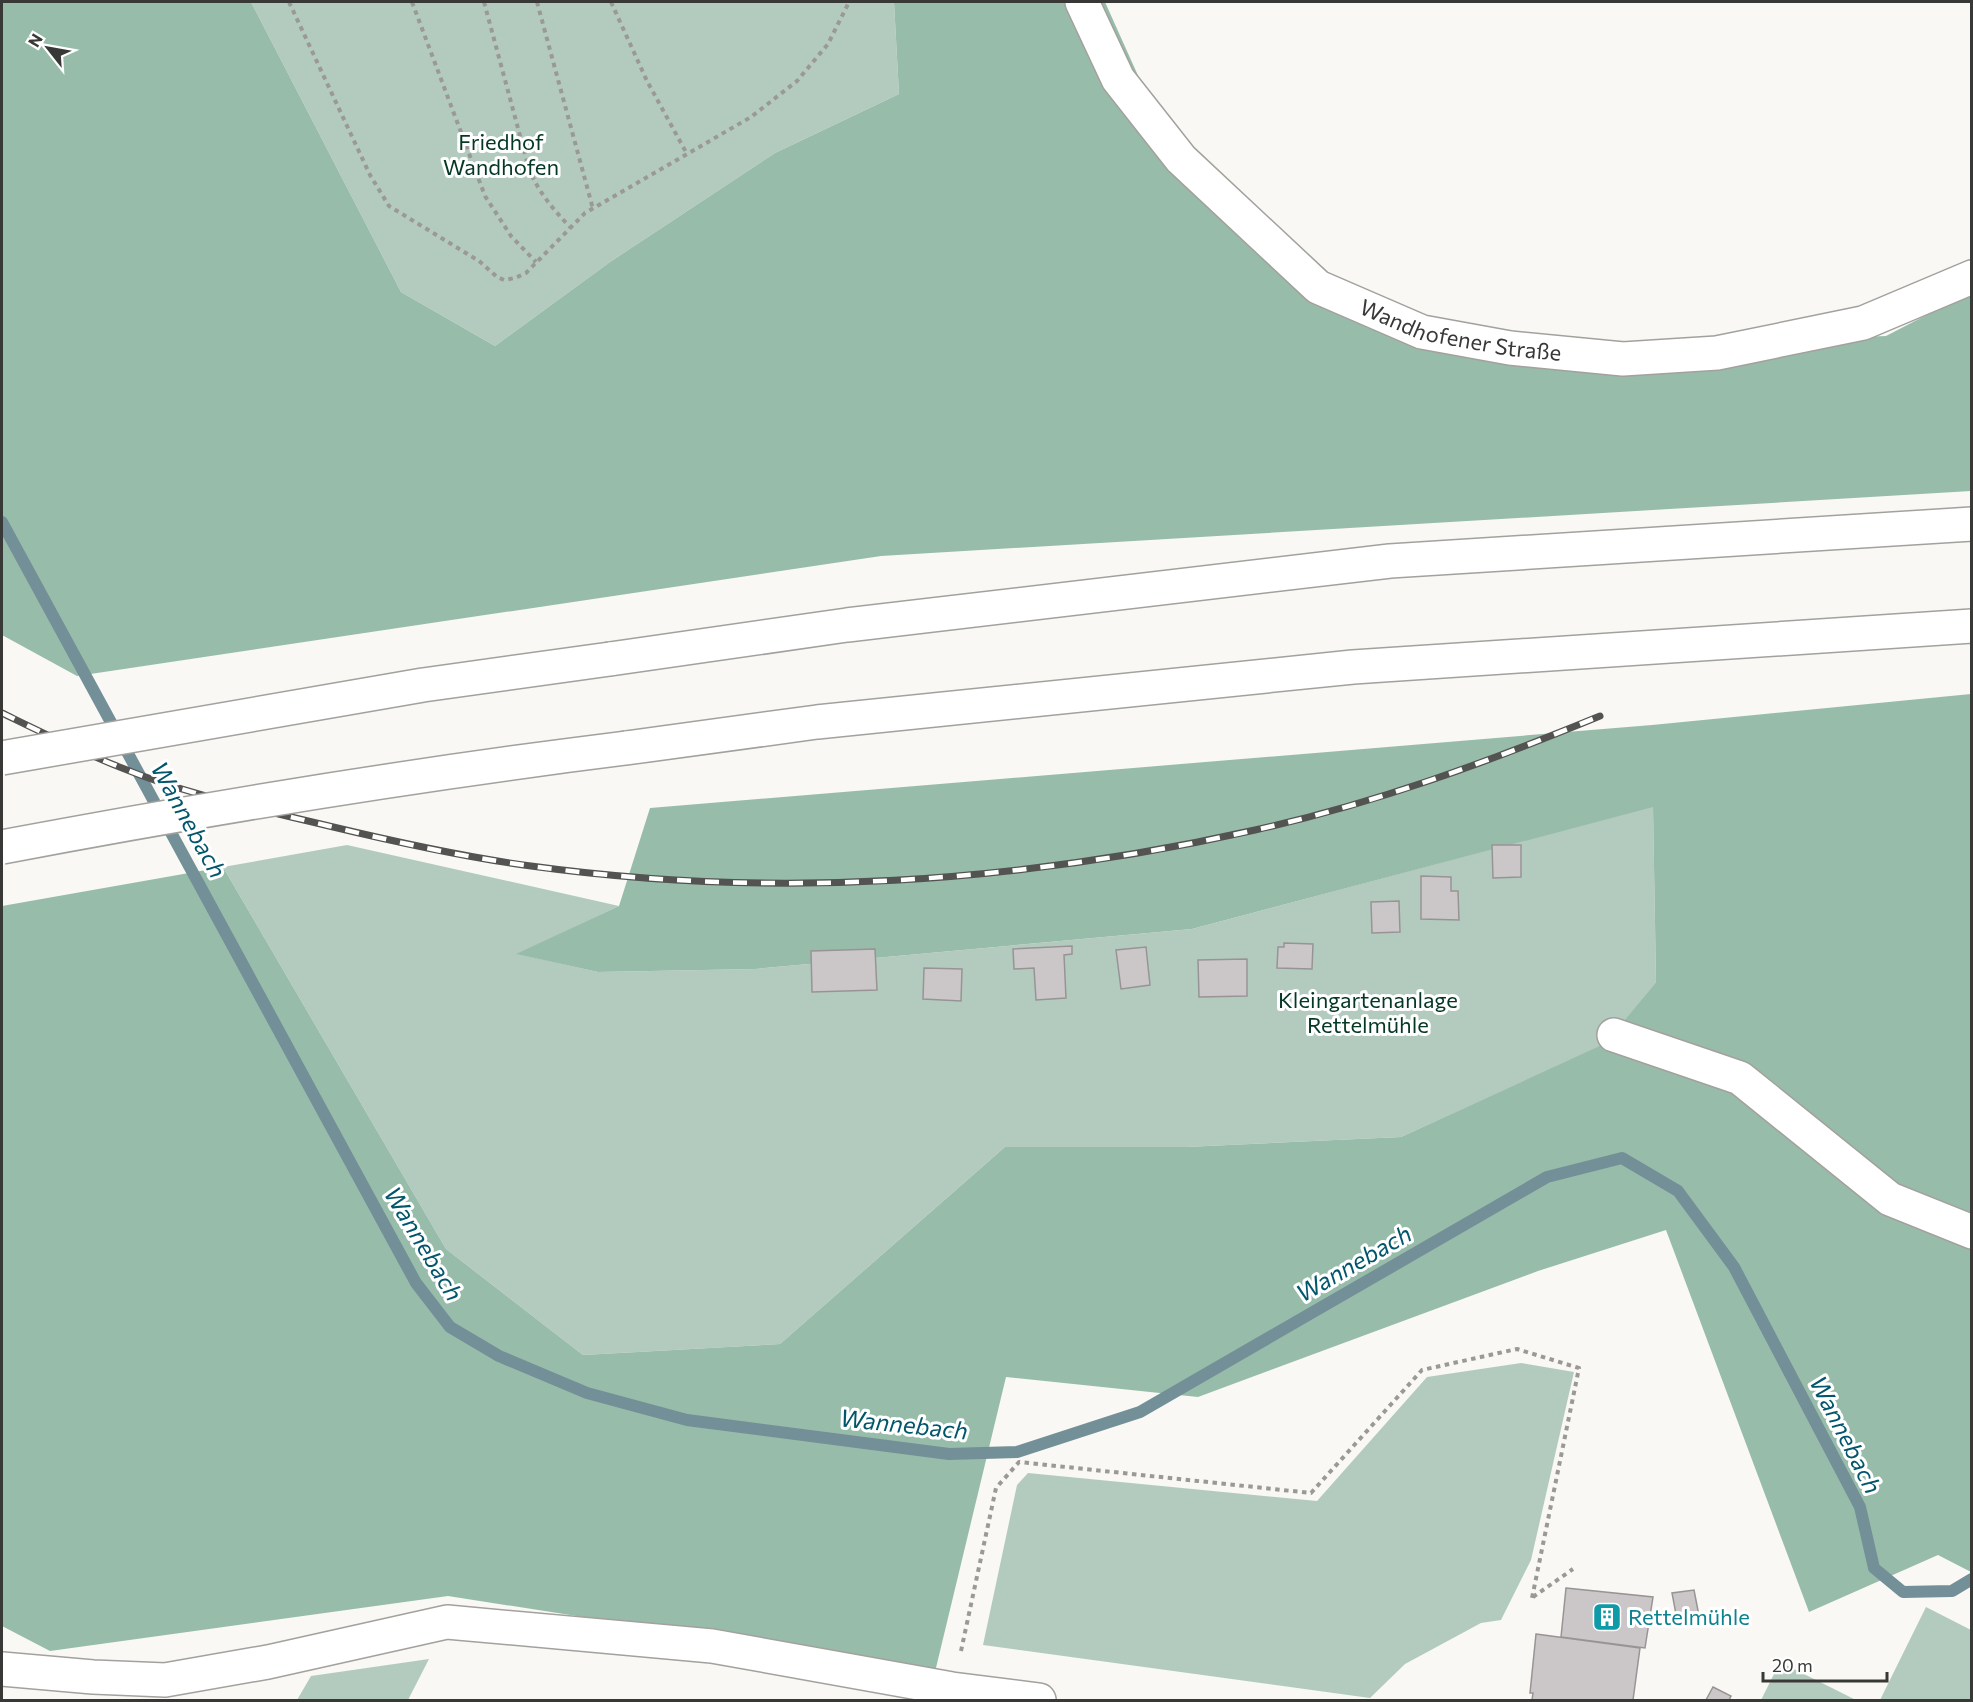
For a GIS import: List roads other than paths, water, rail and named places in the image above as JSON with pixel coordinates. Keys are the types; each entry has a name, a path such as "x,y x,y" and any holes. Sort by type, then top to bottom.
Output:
{"main road":[{"name":"Wandhofener Straße","path":"1082,2 1118,79 1181,159 1318,287 1422,332 1510,348 1623,359 1717,353 1863,323 1971,278"},
{"path":"2,758 423,685 847,625 1389,561 1971,524"},
{"path":"2,847 127,824 498,764 829,720 1353,667 1971,626"},
{"path":"1614,1035 1740,1078 1890,1199 1971,1232"},
{"path":"2,1669 93,1677 165,1680 268,1662 447,1622 712,1647 952,1689 1038,1701"}],"waterway":[{"name":"Wannebach","path":"2,522 416,1283 450,1327 499,1356 587,1393 687,1420 949,1454 1017,1452 1140,1412 1547,1177 1622,1158 1678,1191 1734,1267 1860,1507 1874,1568 1903,1592 1952,1591 1972,1579"}],"railway":[{"path":"2,713 91,755 172,786 250,807 455,854 531,866 622,876 712,882 803,883 894,880 1076,863 1255,830 1386,795 1515,750 1600,716"}],"place":[{"name":"Rettelmühle","path":"1607,1617"}],"park label":[{"name":"Friedhof Wandhofen","path":"501,154"},
{"name":"Kleingartenanlage Rettelmühle","path":"1368,1012"}]}
